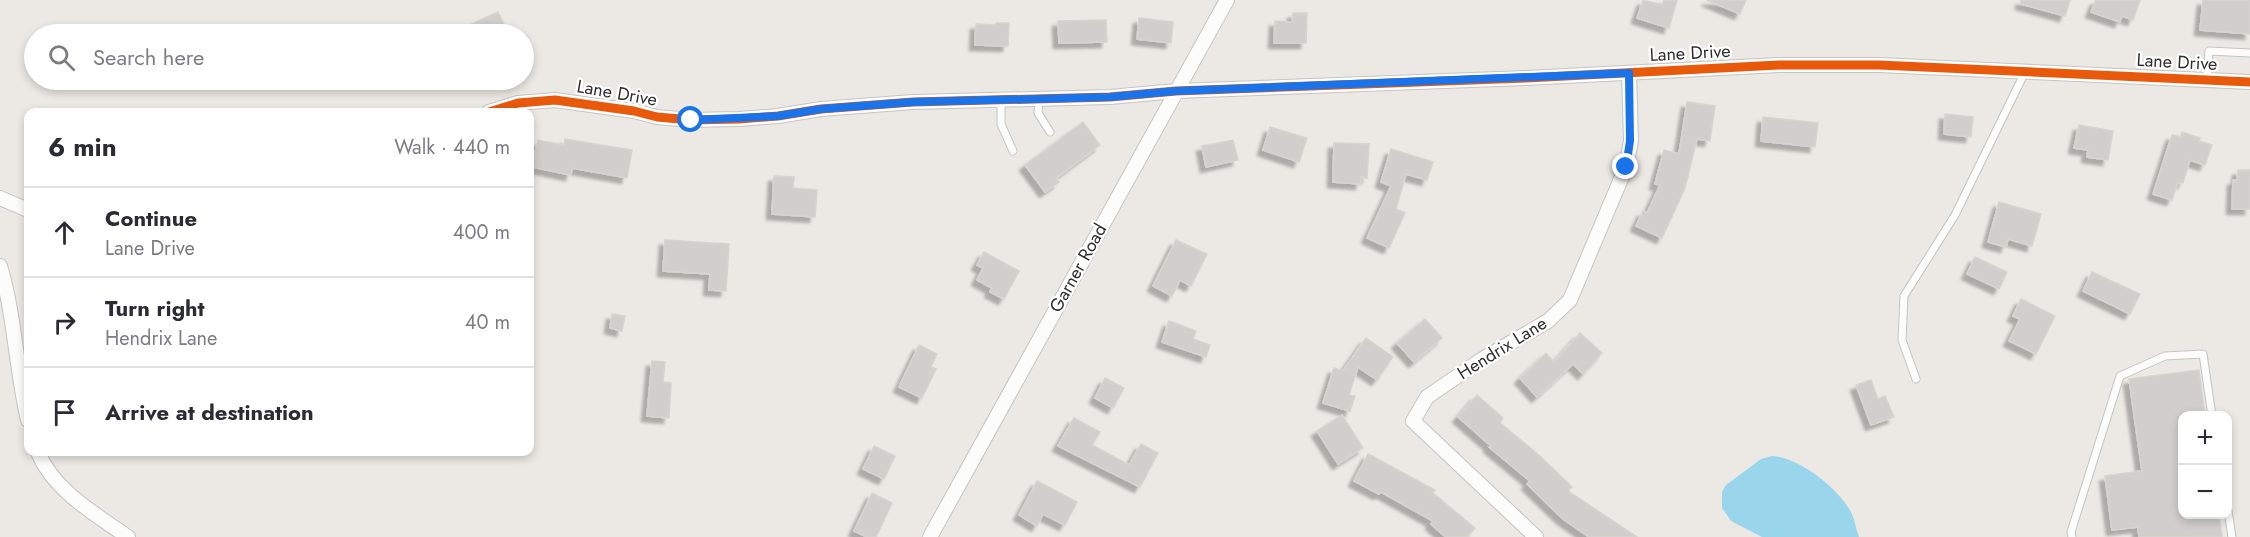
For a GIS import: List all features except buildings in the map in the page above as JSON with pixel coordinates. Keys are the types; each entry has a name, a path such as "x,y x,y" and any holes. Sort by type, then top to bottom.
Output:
{"street":[{"name":"Garner Road","path":"930,537 1227,0"},
{"name":"Lane Drive","path":"502,108 518,103 555,100 634,111 657,117 739,120 821,109 913,102 1110,97 1176,91 1779,65 1879,65 2250,82"},
{"name":"Hendrix Lane","path":"1536,537 1413,421 1427,397 1481,360 1548,321 1570,300 1626,167 1630,141 1629,73"},
{"path":"0,198 24,208"},
{"path":"0,266 8,291 24,403"},
{"path":"40,456 50,475 83,506 128,537"}],"lane":[{"path":"2207,80 2209,51 2250,53"},
{"path":"1916,379 1902,340 1904,296 1955,215 2025,72"},
{"path":"1039,99 1038,113 1050,132"},
{"path":"1001,100 1001,124 1013,152"},
{"path":"2072,537 2071,532 2120,376 2165,356 2203,354 2211,411"},
{"path":"2229,519 2232,537"}],"water":[{"path":"1772,456 1806,468 1829,485 1852,514 1859,537 1762,537 1731,521 1722,508 1722,492 1726,485 1761,459"}],"cycle path":[{"path":"502,108 518,103 555,100 634,111 657,117 691,120 739,119 821,109 913,102 1110,97 1176,91 1526,78 1779,65 1879,65 2250,82"}],"route":[{"path":"691,120 739,120 821,109 913,102 1110,97 1176,91 1629,73 1630,141 1626,167"}]}
